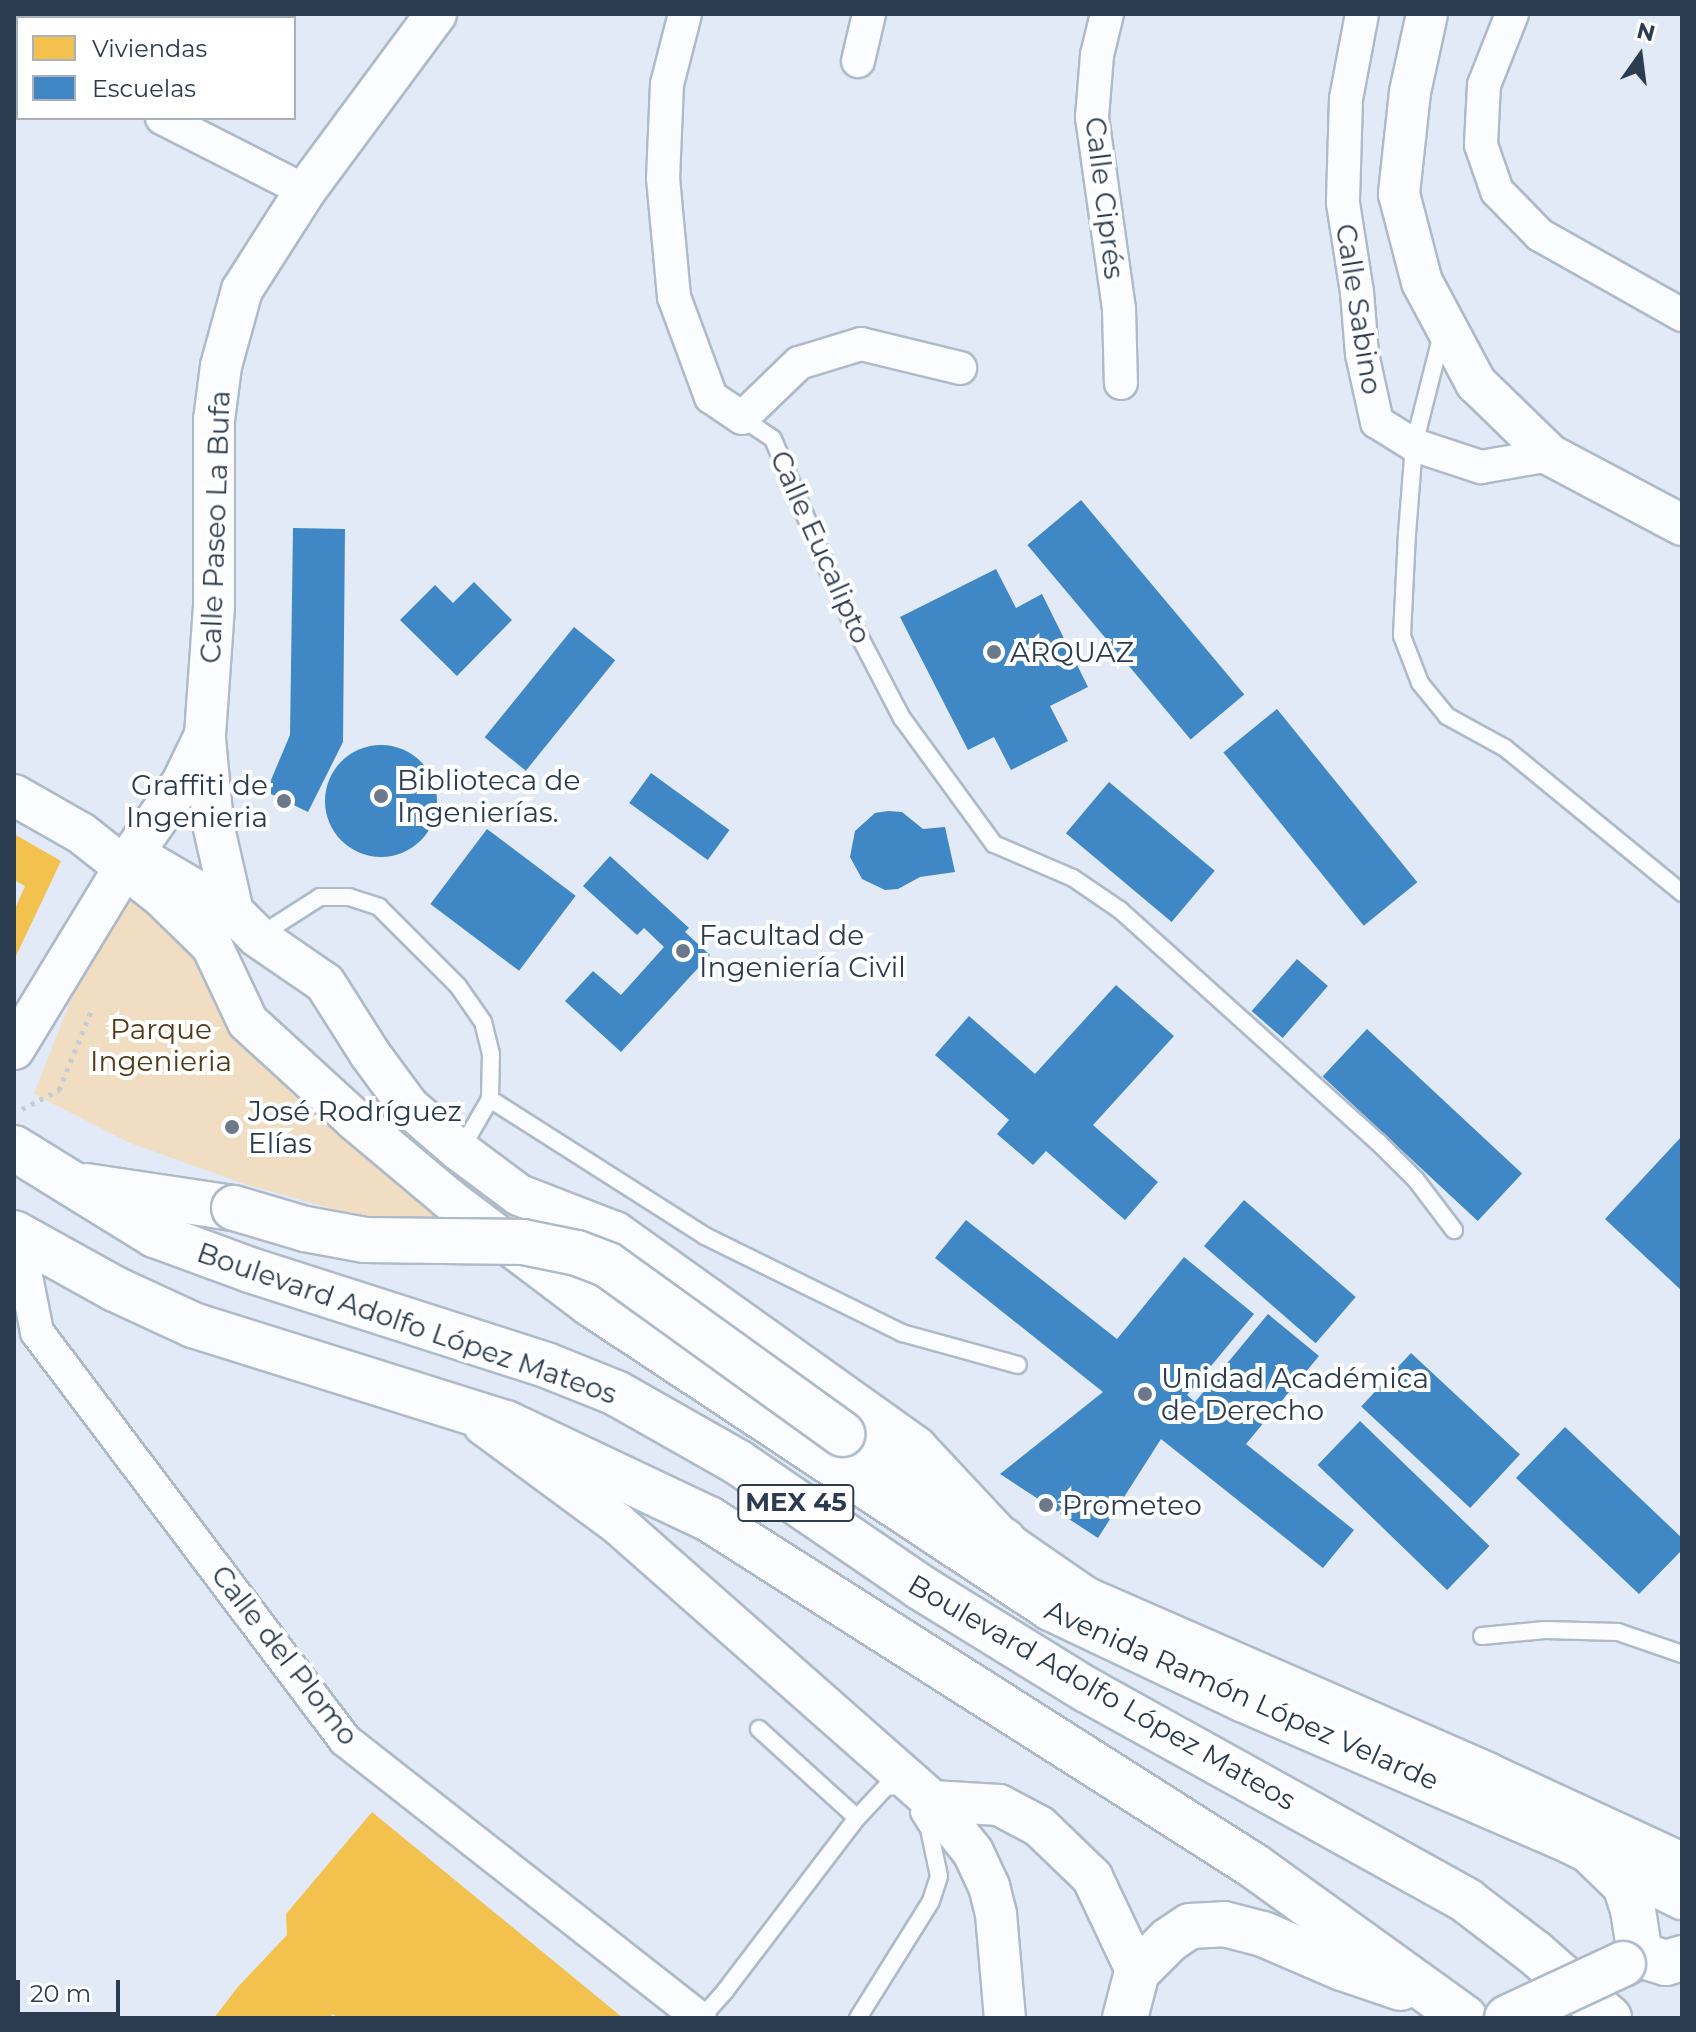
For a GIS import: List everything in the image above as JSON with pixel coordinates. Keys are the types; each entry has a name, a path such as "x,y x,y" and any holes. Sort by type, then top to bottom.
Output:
{"main road":[{"name":"Boulevard Adolfo López Mateos","path":"14,1148 155,1235 208,1256 546,1365 616,1393 739,1463 920,1587 1087,1690 1467,1901 1534,1952 1609,2018"},
{"path":"68,1183 234,1208 305,1229 365,1240 523,1242 577,1253 608,1265 884,1466 1004,1541"},
{"name":"Boulevard Adolfo López Mateos","path":"16,1234 115,1289 193,1325 519,1429 709,1519 1254,1866 1455,2010"},
{"path":"1507,2018 1648,1959 1625,1885 1594,1855"},
{"path":"1125,2018 1137,1972 1169,1940 1190,1926 1224,1924 1263,1934 1342,1968 1455,2010"}],"street":[{"name":"Calle Paseo La Bufa","path":"14,1049 130,860 182,783 205,735 214,606 214,420 221,366 242,290 305,191 436,14"},
{"name":"Calle Eucalipto","path":"685,14 667,84 663,178 674,297 711,397 742,418"},
{"path":"858,61 869,14"},
{"name":"Calle Ciprés","path":"1107,14 1097,55 1092,117 1119,309 1121,383"},
{"name":"Calle Sabino","path":"1362,14 1346,99 1343,203 1357,292 1362,354 1377,422 1414,445 1481,467 1550,455"},
{"path":"1427,14 1410,92 1399,194 1422,282 1476,383 1550,455 1682,525"},
{"path":"1512,14 1484,85 1481,145 1497,191 1540,235 1682,315"},
{"path":"166,120 305,191"},
{"path":"742,418 799,363 861,344 960,368"},
{"path":"205,735 213,824 245,924"},
{"name":"Avenida Ramón López Velarde","path":"14,781 130,860 212,946 248,1022 356,1121 449,1199 589,1305 1050,1610 1242,1701 1594,1855 1682,1899"},
{"name":"Avenida Ramón López Velarde","path":"14,795 130,860 171,878 245,924 325,983 370,1054 409,1107 460,1151 519,1195 615,1232 916,1447 1004,1541 1085,1597 1487,1773 1682,1863"},
{"path":"356,1121 409,1107"},
{"name":"Calle del Plomo","path":"16,1234 37,1332 345,1740 700,2018"},
{"name":"Boulevard Adolfo López Mateos","path":"465,1411 617,1523 932,1801 973,1852 989,1886 996,1914 1005,2018"},
{"path":"932,1801 999,1805 1039,1826 1092,1877 1137,1972"}],"lane":[{"path":"1444,325 1414,445 1402,636 1420,683 1447,716 1505,748 1682,893"},
{"name":"Calle Eucalipto","path":"742,418 773,439 841,601 902,718 994,844 1073,878 1120,910 1378,1142 1416,1180 1454,1230"},
{"path":"245,924 320,897 349,897 379,907 458,986 483,1022 491,1054 490,1099 460,1151"},
{"path":"490,1099 705,1236 902,1333 1018,1365"},
{"path":"1482,1636 1545,1630 1618,1632 1682,1654"},
{"path":"759,1729 857,1818"},
{"path":"700,2018 725,1991 857,1818 886,1787 906,1784 932,1801"},
{"path":"858,2018 931,1901 939,1876 929,1829 918,1811 886,1787"}],"path":[{"path":"14,1113 59,1090 91,1011"}],"green space":[{"name":"Parque Ingenieria","path":"122,869 183,924 312,1059 483,1226 428,1226 336,1210 245,1184 130,1143 34,1094"}],"building: Viviendas":[{"path":"14,834 61,861 14,960 14,911 25,886 14,880"},
{"path":"372,1812 623,2018 338,2018 333,2014 329,2018 214,2018 237,1988 287,1935 286,1914"}],"building: Escuelas":[{"path":"1081,500 1244,695 1191,740 1027,545"},
{"path":"293,528 345,529 343,742 308,812 271,794 271,780 290,735"},
{"name":"ARQUAZ","path":"996,569 1016,608 1042,594 1088,687 1050,706 1068,741 1011,770 994,737 968,750 900,617"},
{"path":"474,582 512,620 457,676 400,620 435,585 453,603"},
{"path":"574,627 615,660 526,771 485,737"},
{"path":"1277,709 1417,882 1364,926 1223,752"},
{"name":"Biblioteca de Ingenierías.","path":"381,745 402,750 420,762 432,780 437,801 432,822 420,840 402,852 381,857 360,852 342,840 330,822 325,801 330,780 342,762 360,750"},
{"path":"651,773 729,830 708,860 629,803"},
{"path":"1109,782 1215,871 1172,922 1066,833"},
{"path":"902,812 923,829 945,827 955,872 920,877 898,889 885,890 862,879 850,857 855,831 875,813"},
{"path":"487,829 576,896 519,971 430,904"},
{"name":"Facultad de Ingeniería Civil","path":"610,856 689,928 685,932 710,955 621,1052 565,1001 593,971 621,995 664,947 644,928 637,935 583,886"},
{"path":"1297,959 1328,986 1283,1038 1252,1011"},
{"path":"1116,985 1174,1036 1093,1125 1158,1182 1125,1220 1046,1151 1033,1165 997,1134 1009,1120 935,1055 969,1016 1035,1074"},
{"path":"1367,1029 1522,1174 1478,1221 1323,1077"},
{"path":"1682,1136 1682,1291 1605,1219"},
{"path":"1244,1200 1356,1297 1316,1343 1204,1246"},
{"path":"966,1220 1117,1339 1184,1257 1254,1314 1187,1395 1195,1402 1268,1314 1319,1356 1246,1444 1354,1530 1323,1568 1161,1439 1098,1538 1000,1474 1103,1392 935,1258"},
{"path":"1411,1353 1520,1455 1470,1508 1361,1406"},
{"path":"1360,1421 1489,1546 1447,1590 1318,1465"},
{"path":"1565,1427 1682,1538 1682,1550 1639,1594 1516,1478"}],"place":[{"name":"ARQUAZ","path":"994,652"},
{"name":"Biblioteca de Ingenierías.","path":"381,796"},
{"name":"Graffiti de Ingenieria","path":"284,801"},
{"name":"Facultad de Ingeniería Civil","path":"683,951"},
{"name":"José Rodríguez Elías","path":"232,1127"},
{"name":"Unidad Académica de Derecho","path":"1145,1394"},
{"name":"Prometeo","path":"1046,1505"}]}
